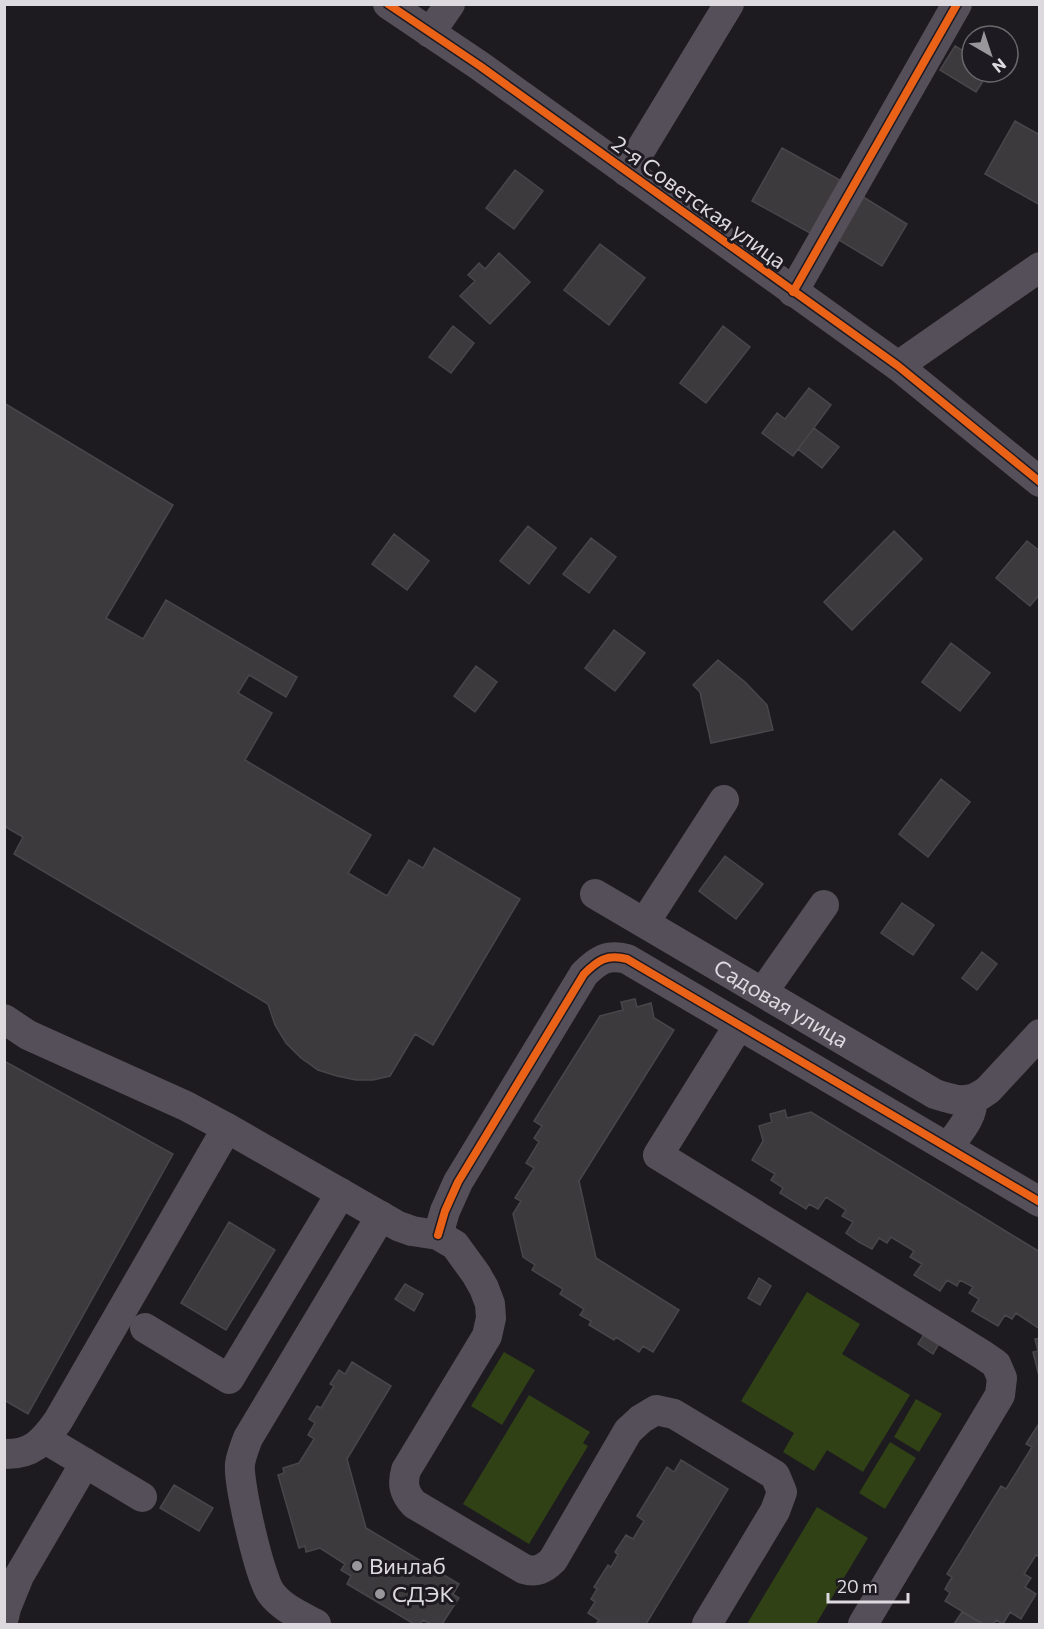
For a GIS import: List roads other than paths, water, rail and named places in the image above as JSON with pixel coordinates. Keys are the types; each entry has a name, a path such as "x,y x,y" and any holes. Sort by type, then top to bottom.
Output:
{"street":[{"name":"2-я Советская улица","path":"388,4 480,66 898,366 1040,482"},
{"path":"430,33 450,4"},
{"path":"627,172 729,4"},
{"path":"793,292 957,4"},
{"path":"898,366 1040,267"},
{"path":"645,922 724,800"},
{"name":"Садовая улица","path":"595,894 935,1094 954,1101 972,1100"},
{"path":"763,992 824,905"},
{"path":"438,1235 445,1211 458,1182 584,974 602,959 615,956 627,959 1040,1202"},
{"path":"4,1019 28,1035 186,1106 405,1229 438,1235 455,1245 476,1274 487,1295 491,1318 486,1336 406,1470 403,1479 404,1489 414,1504 524,1569 532,1571 546,1567 553,1560 628,1431 641,1419 656,1410 674,1414 775,1475 782,1492 775,1511 707,1624"},
{"path":"739,1025 658,1155 983,1354 996,1364 1002,1378 1000,1395 863,1624"},
{"path":"948,1148 969,1117 972,1100 988,1090 1040,1034"},
{"path":"4,1454 30,1451 45,1439 58,1421 227,1128"},
{"path":"146,1328 229,1378 340,1193"},
{"path":"316,1624 283,1605 270,1592 262,1575 242,1489 240,1464 248,1438 381,1216"},
{"path":"45,1439 142,1497"},
{"path":"4,1617 19,1576 85,1463"}],"place":[{"name":"Винлаб","path":"357,1566"},
{"name":"СДЭК","path":"380,1594"}]}
